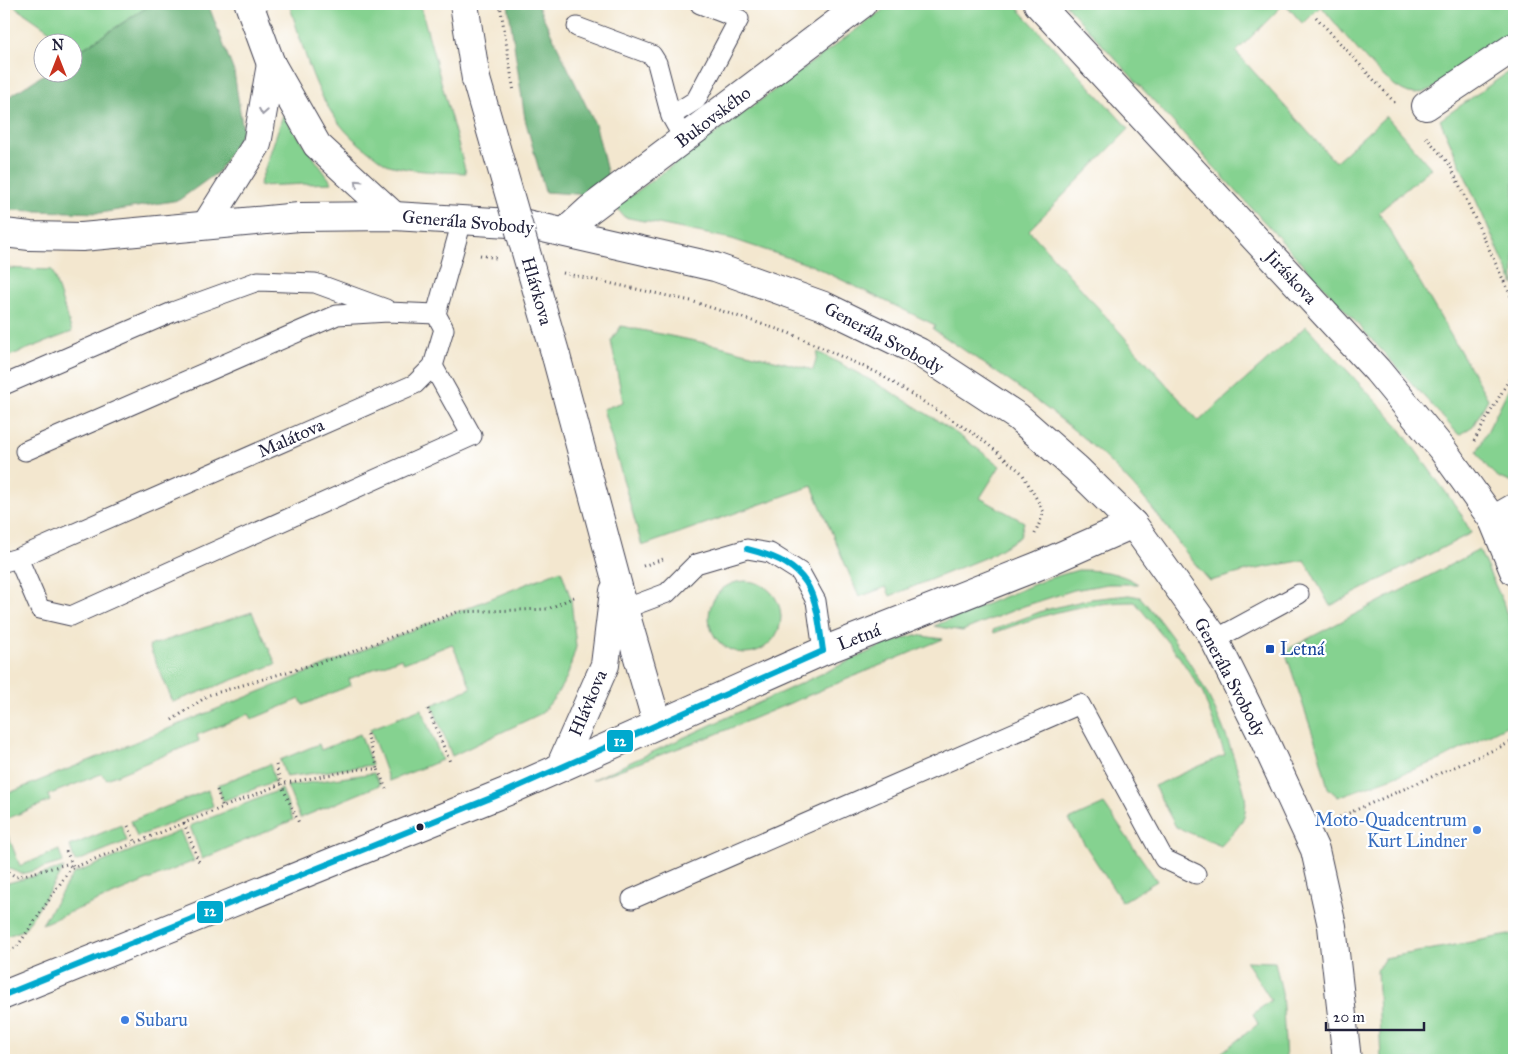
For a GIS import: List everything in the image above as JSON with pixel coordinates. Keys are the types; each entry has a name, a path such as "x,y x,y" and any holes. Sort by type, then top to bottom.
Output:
{"street":[{"path":"250,4 271,64 317,145 394,216"},
{"name":"Hlávkova","path":"464,4 476,79 556,356 615,577 657,723"},
{"name":"Bukovského","path":"565,232 589,210 862,4"},
{"name":"Jiráskova","path":"1038,4 1377,370 1442,448 1503,514 1514,572"},
{"path":"1415,115 1514,47"},
{"path":"206,226 257,144 271,64"},
{"name":"Generála Svobody","path":"4,233 30,236 82,237 299,217 394,216 526,224 715,267 824,306 919,352 1018,417 1077,468 1133,524 1214,640 1261,733 1314,850 1332,926 1347,1060"},
{"name":"Letná","path":"4,995 368,849 823,651 1038,566 1133,524"},
{"name":"Hlávkova","path":"560,767 605,665 615,577"}],"lane":[{"path":"671,116 696,100 739,19 700,4"},
{"path":"577,27 652,55 657,63 671,116 684,139"},
{"path":"11,560 40,609 71,616 472,436 434,366 444,330 436,314 462,221"},
{"path":"6,384 175,311 258,281 315,283 394,312"},
{"path":"24,451 338,315 394,312 436,314"},
{"name":"Malátova","path":"11,560 415,384 434,366"},
{"path":"624,609 668,593 696,564 747,549 770,553 800,572 816,600 823,651"},
{"path":"1214,640 1299,594"},
{"path":"632,899 1080,704 1164,859 1196,874"}],"path":[{"path":"500,4 514,97"},
{"path":"1316,17 1415,115 1450,164 1514,303"},
{"path":"480,254 498,259"},
{"path":"562,273 691,301 789,333 878,373 979,437 1022,473 1044,512 1033,538"},
{"path":"1471,447 1514,371"},
{"path":"172,720 209,695 341,656 457,612 548,609 576,596"},
{"path":"428,709 450,762"},
{"path":"367,734 386,789"},
{"path":"1334,819 1514,741"},
{"path":"276,766 281,784 298,823"},
{"path":"4,952 17,947 70,869 281,784 360,769 378,769"},
{"path":"216,790 223,808"},
{"path":"184,823 200,865"},
{"path":"128,826 136,843"},
{"path":"66,851 74,868"},
{"path":"4,869 16,877 67,864 74,868"}],"green space":[{"path":"11,4 152,4 82,49 82,32 52,32"},
{"path":"152,4 208,4 234,72 243,131 218,172 179,200 100,213 4,210 4,100 32,82 82,82 82,49"},
{"path":"289,4 420,4 466,173 417,170 389,165 352,138 338,122 317,86"},
{"path":"508,4 537,4 596,126 609,180 591,195 545,192 525,119"},
{"path":"891,4 1014,4 1129,129 1029,230 1199,421 1306,326 1395,422 1460,512 1471,533 1330,606 1305,560 1251,570 1210,581 1143,497 1111,463 1038,402 933,329 935,325 813,266 732,239 624,217 616,207"},
{"path":"1065,4 1284,4 1236,52 1335,162 1386,116 1431,168 1379,212 1488,399 1473,426 1459,435"},
{"path":"1285,4 1514,4 1514,33 1450,79 1424,92 1414,94 1403,91 1377,71 1321,6 1303,24"},
{"path":"1514,68 1514,285 1440,120"},
{"path":"283,115 332,183 259,186"},
{"path":"4,268 52,270 72,332 4,358"},
{"path":"621,326 720,346 813,370 818,352 935,419 1000,466 980,498 1024,522 1020,537 989,556 890,596 886,587 859,597 812,486 642,546 603,409 623,402 611,341"},
{"path":"1514,378 1514,481 1508,481 1492,472 1477,452"},
{"path":"1479,550 1503,602 1514,638 1514,722 1440,760 1338,797 1328,788 1318,750 1287,657 1290,648"},
{"path":"561,570 571,599 576,647 567,677 555,697 542,713 452,756 432,705 471,688 452,644 404,663 401,658 349,679 351,685 303,705 300,699 252,719 249,714 197,735 199,741 107,779 101,774 48,795 50,801 4,820 4,795"},
{"path":"1078,570 1110,572 1138,584 1108,584 1074,590 1024,606 962,631 934,626 1047,579"},
{"path":"745,581 765,587 775,597 781,617 775,637 765,647 745,653 725,647 715,637 709,617 715,597 725,587"},
{"path":"1129,595 1140,597 1185,656 1220,720 1229,744 1241,780 1246,804 1244,816 1240,824 1221,846 1176,827 1154,786 1225,755 1202,691 1178,655 1135,602 1080,607 1046,615 994,633 993,630 1045,610 1091,599"},
{"path":"252,612 276,664 173,702 149,646"},
{"path":"915,635 943,639 714,735 592,780 886,644"},
{"path":"421,709 442,760 389,781 370,729"},
{"path":"360,734 372,765 286,777 280,760 319,744 321,750"},
{"path":"270,764 275,781 223,801 218,785"},
{"path":"374,773 380,785 300,818 287,786"},
{"path":"282,789 293,820 202,859 190,826"},
{"path":"208,790 213,806 137,837 131,821"},
{"path":"1104,804 1157,881 1122,902 1069,820"},
{"path":"4,825 20,866 59,850 63,862 22,874 4,867"},
{"path":"121,825 127,841 75,862 70,846"},
{"path":"180,831 194,861 42,924 73,874"},
{"path":"64,868 24,930 4,937 4,880 8,883"},
{"path":"1514,934 1514,1060 1381,1060 1377,970 1385,958"},
{"path":"1246,961 1275,962 1282,992 1286,1060 1218,1060 1216,1057 1258,1024 1253,1014 1271,1000"}],"transit line":[{"name":"12","path":"747,549 769,555 798,572 813,596 823,651"},
{"name":"12","path":"4,995 508,791 823,651"}],"place":[{"name":"Letná","path":"1270,649"},
{"name":"Moto-Quadcentrum Kurt Lindner","path":"1477,830"},
{"name":"Subaru","path":"125,1020"}]}
